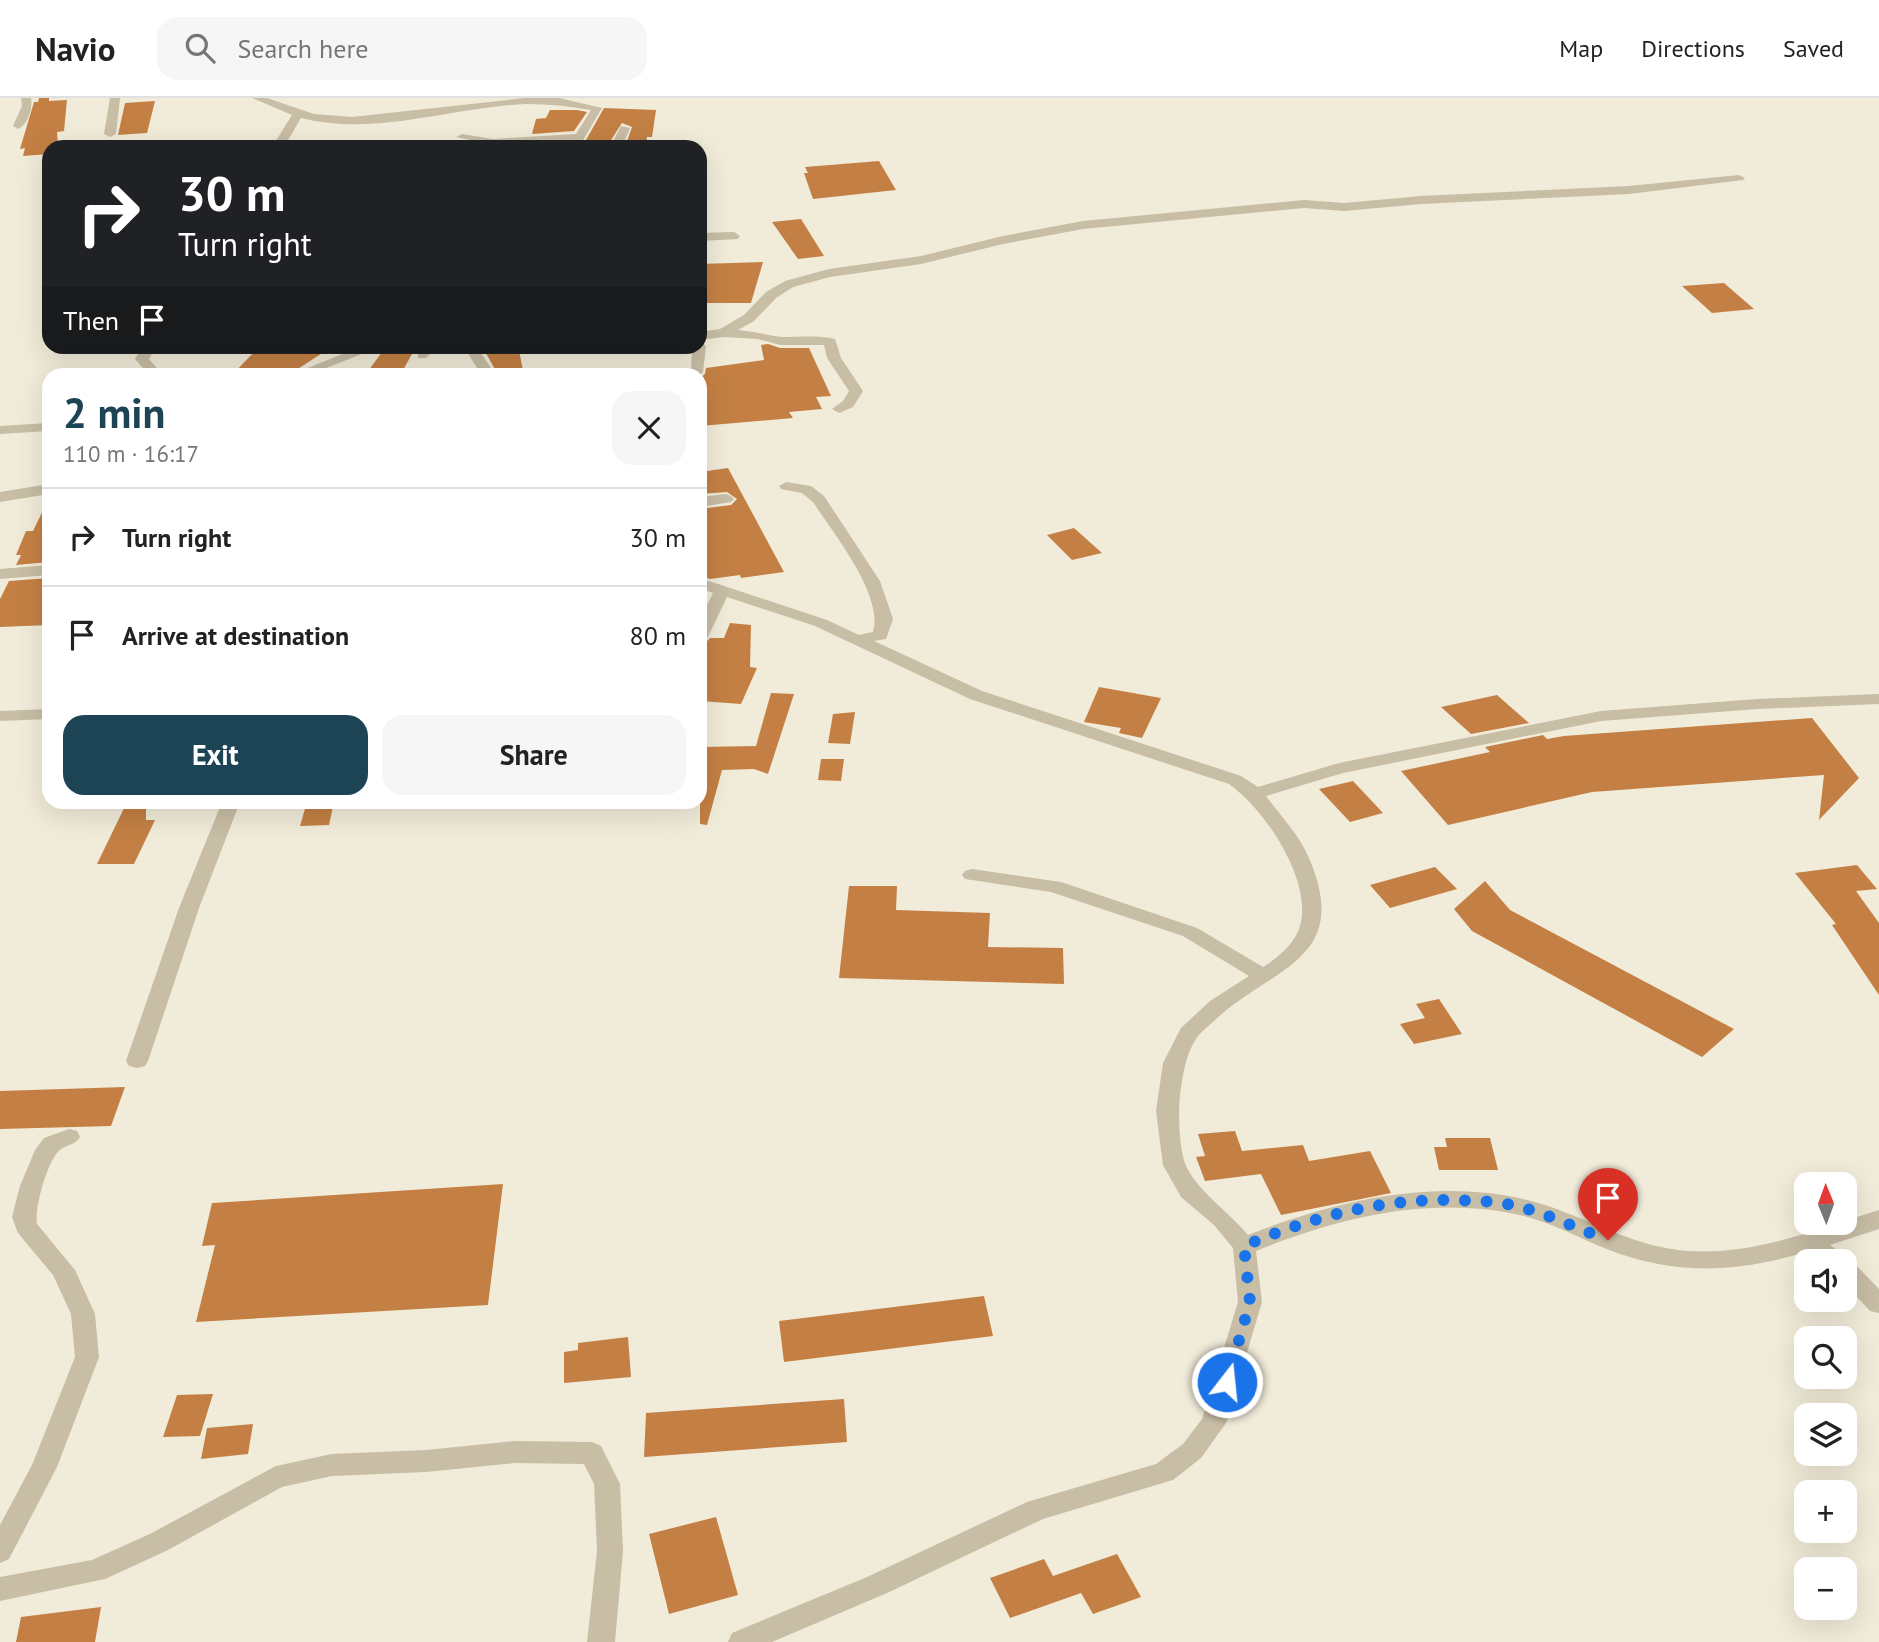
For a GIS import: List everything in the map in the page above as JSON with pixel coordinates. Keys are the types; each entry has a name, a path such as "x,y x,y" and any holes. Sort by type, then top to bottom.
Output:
{"street":[{"path":"18,126 27,106 26,98"},
{"path":"110,134 115,98"},
{"path":"257,98 298,114 323,119 376,119 555,101 597,108 577,140"},
{"path":"282,140 298,114"},
{"path":"619,140 625,128"},
{"path":"462,137 481,140"},
{"path":"723,332 755,314 771,295 789,284 829,273 921,260 1003,240 1083,225 1304,204 1344,207 1420,200 1629,190 1739,178"},
{"path":"707,237 734,236"},
{"path":"707,335 723,332 759,335 780,341 812,339 830,342 834,358 856,391 848,404 839,410"},
{"path":"145,354 142,359 150,368"},
{"path":"316,368 354,354"},
{"path":"0,429 42,427"},
{"path":"786,486 806,489 819,499 872,581 885,619 880,635 857,640"},
{"path":"0,497 42,490"},
{"path":"707,501 726,499"},
{"path":"0,574 42,571"},
{"path":"707,585 821,623 976,695 1235,780 1255,794 1299,856 1309,889 1311,922 1301,944 1283,962 1217,1006 1188,1033 1174,1063 1167,1111 1174,1165 1189,1191 1222,1219 1244,1246 1250,1302 1213,1423 1192,1451 1164,1472 1036,1510 877,1585 742,1642"},
{"path":"707,622 722,590"},
{"path":"1255,794 1339,768 1601,716 1758,704 1879,699"},
{"path":"0,716 42,714"},
{"path":"137,1061 189,908 228,809"},
{"path":"972,875 1054,886 1190,932 1262,975"},
{"path":"0,1552 44,1467 87,1357 83,1314 63,1270 26,1227 24,1217 31,1186 43,1156 52,1144 69,1137"},
{"path":"1244,1246 1329,1214 1373,1205 1424,1200 1479,1201 1517,1206 1643,1252 1677,1260 1707,1262 1751,1257 1809,1242 1879,1219"},
{"path":"1809,1242 1819,1249"},
{"path":"1857,1278 1879,1304"},
{"path":"0,1589 95,1571 159,1542 276,1477 332,1465 426,1461 515,1452 592,1453 607,1483 609,1538 601,1642"}],"building":[{"path":"39,98 49,98 49,101 67,100 64,131 57,132 58,140 42,140 42,155 23,156 25,148 20,149 34,102 38,102"},
{"path":"155,101 147,133 118,135 125,103"},
{"path":"604,108 656,110 652,137 647,137 647,140 627,140 632,127 622,123 611,140 586,140"},
{"path":"550,110 587,112 574,131 532,134 536,119 546,118"},
{"path":"879,161 896,190 813,199 804,173 808,173 805,167"},
{"path":"801,219 824,256 798,259 772,222"},
{"path":"763,262 751,303 707,303 707,264"},
{"path":"1724,283 1754,309 1712,313 1682,286"},
{"path":"761,345 809,348 831,396 816,397 822,409 789,412 793,418 707,425 706,368 764,360"},
{"path":"252,354 321,354 299,368 239,368"},
{"path":"381,354 412,354 404,368 370,368"},
{"path":"486,354 520,354 523,368 494,368"},
{"path":"728,468 784,572 741,578 740,575 707,578 707,508 731,505 737,499 727,492 707,493 707,471"},
{"path":"42,512 42,563 16,565 21,555 16,555 26,531 33,531"},
{"path":"1074,528 1102,553 1072,560 1047,535"},
{"path":"42,579 42,625 0,627 0,599 9,581"},
{"path":"730,623 751,625 750,667 757,668 741,704 707,702 707,641 710,638 724,638"},
{"path":"1099,687 1161,698 1142,738 1119,733 1121,728 1084,722"},
{"path":"771,693 794,694 768,774 754,769 722,770 707,825 700,824 700,809 707,809 707,747 756,746"},
{"path":"1497,695 1529,723 1471,734 1441,707"},
{"path":"855,712 850,744 828,743 833,714"},
{"path":"1812,718 1859,778 1819,820 1824,775 1592,792 1448,825 1401,771 1490,752 1485,747 1543,735 1547,739"},
{"path":"821,759 844,759 841,781 818,780"},
{"path":"1353,781 1383,813 1350,822 1319,789"},
{"path":"124,809 146,809 146,820 155,820 134,864 97,864"},
{"path":"305,809 332,809 329,825 300,826"},
{"path":"1857,865 1877,889 1856,891 1879,923 1879,995 1832,925 1836,924 1795,873"},
{"path":"1435,867 1457,889 1390,908 1370,885"},
{"path":"1485,881 1510,910 1734,1029 1702,1057 1472,931 1454,909"},
{"path":"849,886 897,886 896,910 990,913 988,947 1063,948 1064,984 839,978"},
{"path":"1439,999 1462,1034 1414,1044 1400,1024 1425,1018 1416,1004"},
{"path":"125,1087 111,1126 0,1129 0,1091"},
{"path":"1235,1131 1242,1151 1303,1145 1309,1161 1370,1151 1391,1193 1281,1215 1261,1174 1205,1181 1196,1157 1205,1156 1198,1134"},
{"path":"1445,1138 1490,1138 1498,1170 1439,1170 1434,1147 1447,1147"},
{"path":"503,1184 488,1305 196,1322 215,1245 202,1246 212,1203"},
{"path":"984,1296 993,1336 784,1362 779,1321"},
{"path":"628,1337 631,1377 564,1383 564,1352 578,1350 578,1343"},
{"path":"213,1394 200,1436 163,1437 177,1395"},
{"path":"844,1399 847,1442 644,1457 646,1413"},
{"path":"253,1424 248,1454 201,1459 207,1428"},
{"path":"716,1517 738,1595 669,1614 649,1534"},
{"path":"1117,1554 1141,1597 1093,1614 1081,1593 1010,1618 990,1578 1044,1559 1053,1576"},
{"path":"101,1607 95,1642 16,1642 21,1617"}],"route":[{"path":"1227,1382 1250,1302 1244,1246 1286,1228 1329,1214 1373,1205 1424,1200 1479,1201 1517,1206 1608,1240"}]}
